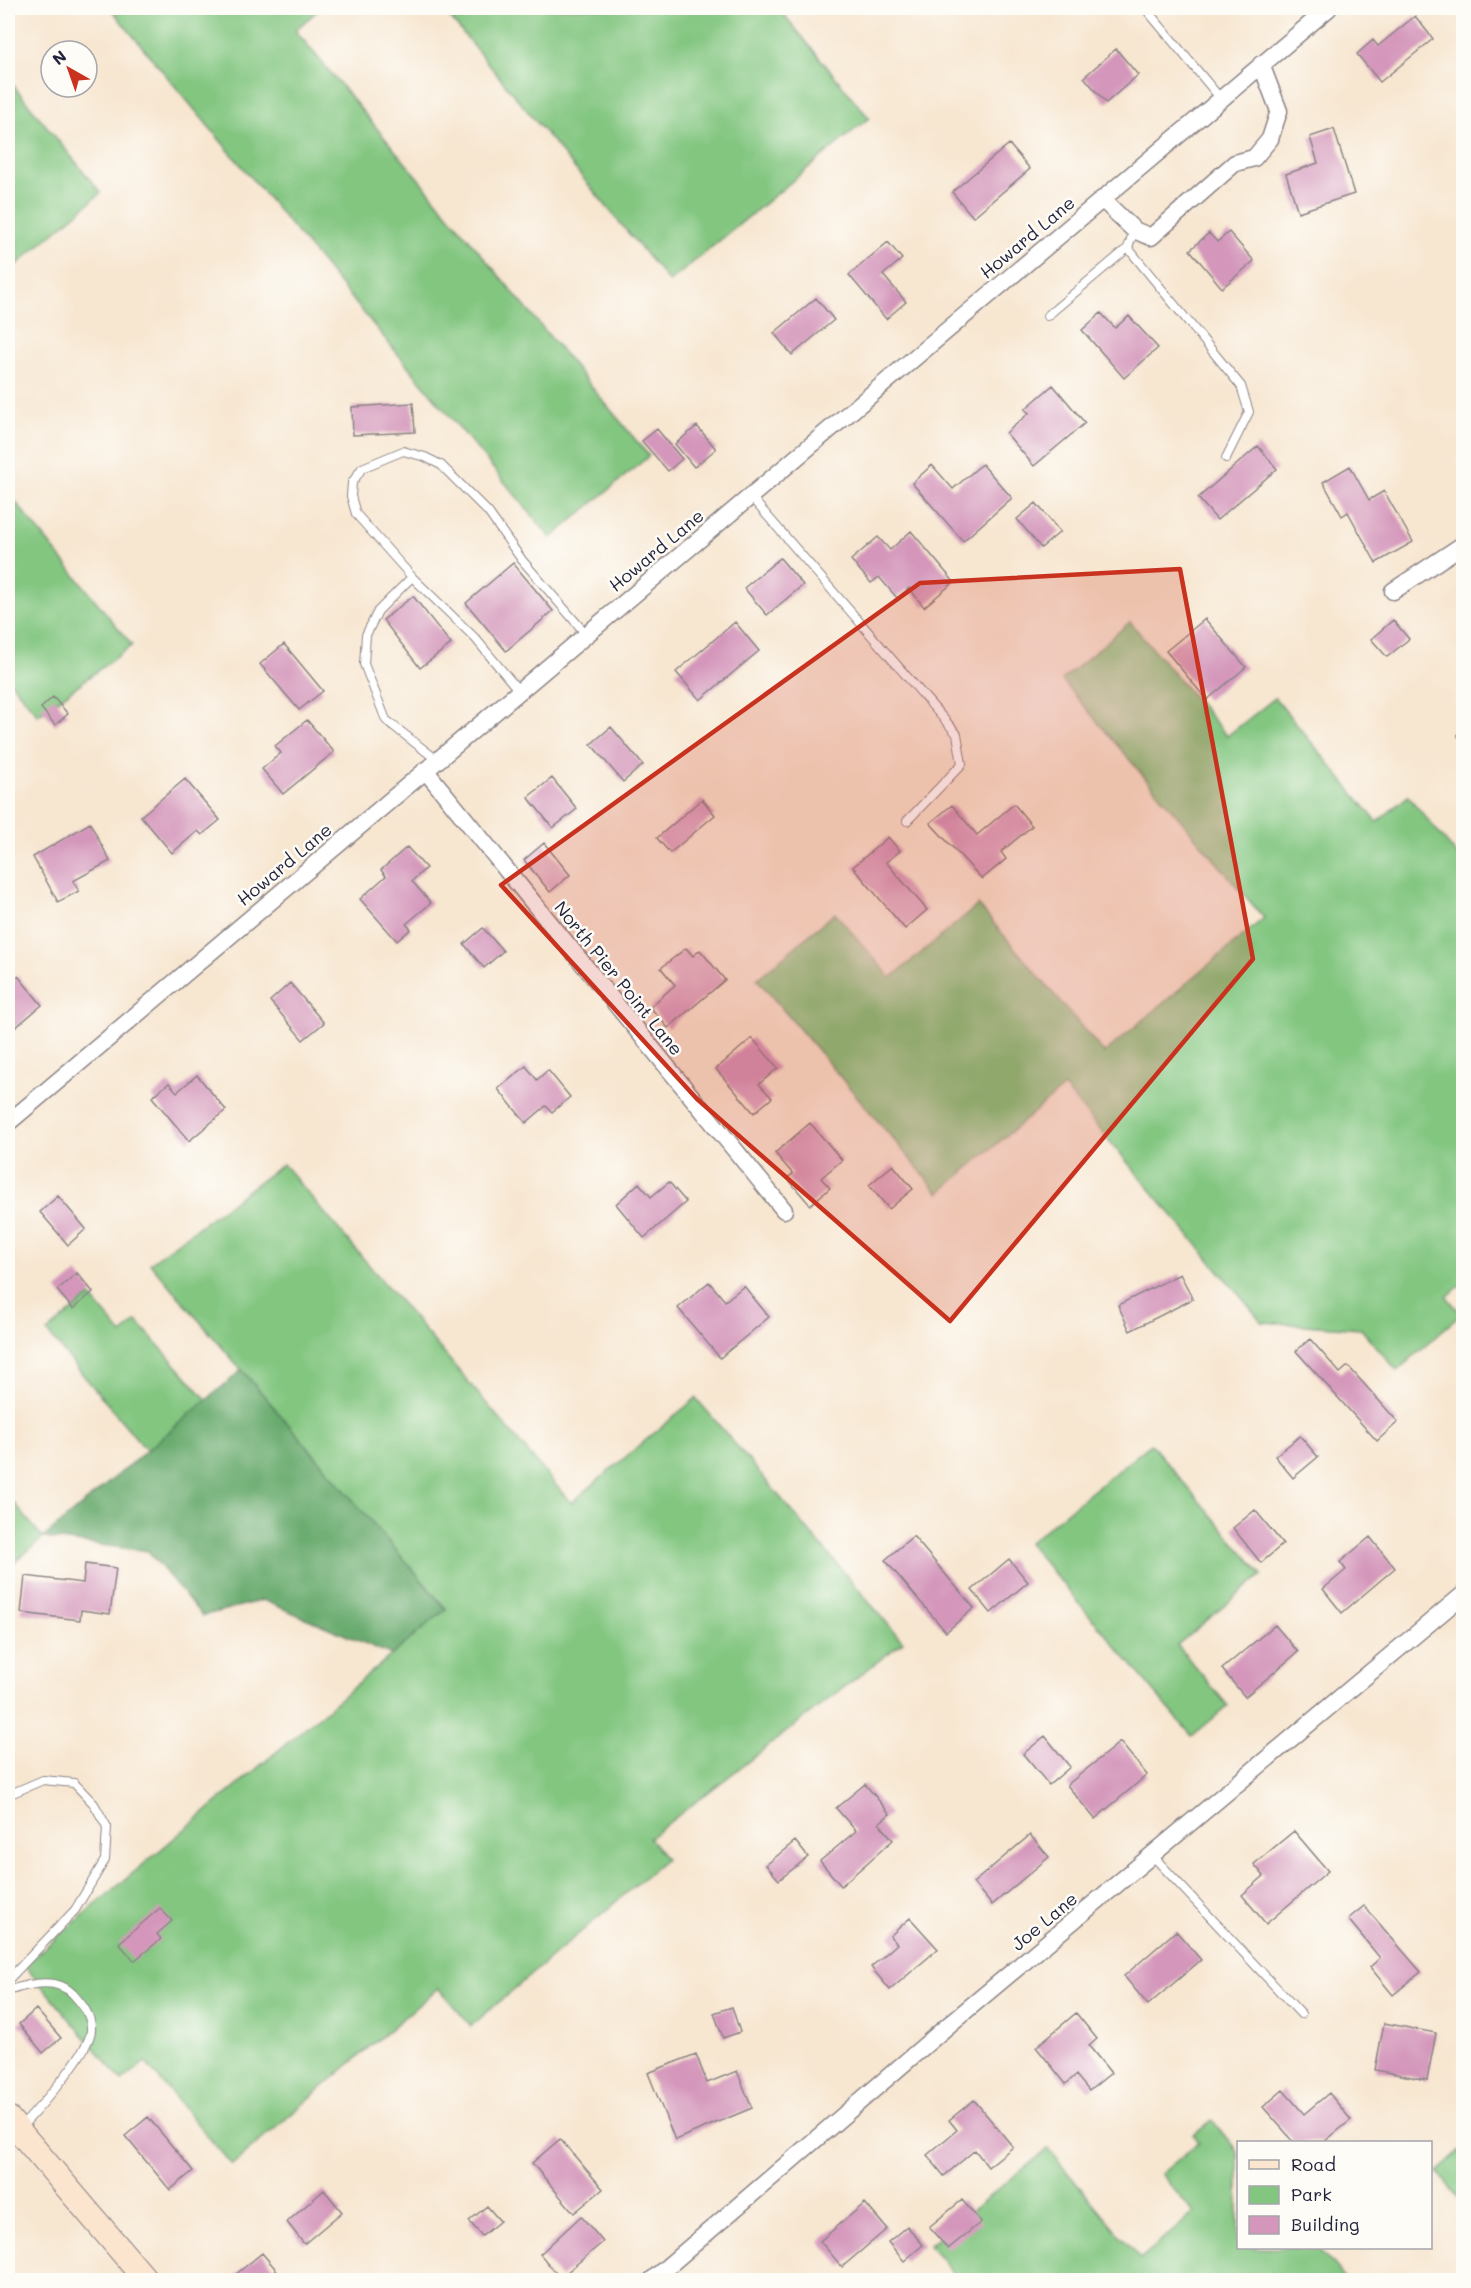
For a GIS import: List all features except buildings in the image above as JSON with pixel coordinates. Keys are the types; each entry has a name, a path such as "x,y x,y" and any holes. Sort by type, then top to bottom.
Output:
{"main road":[{"path":"11,2129 146,2280"}],"street":[{"name":"Howard Lane","path":"8,1123 1329,8"},
{"path":"1102,199 1134,230 1151,237 1235,163 1254,158 1270,139 1279,111 1261,64"},
{"path":"1393,591 1464,544"},
{"name":"North Pier Point Lane","path":"431,765 784,1210"},
{"name":"Joe Lane","path":"652,2280 1152,1855 1464,1594"}],"lane":[{"path":"1144,8 1221,99"},
{"path":"1047,316 1128,248 1134,230"},
{"path":"1128,248 1241,386 1249,412 1226,458"},
{"path":"519,691 475,638 412,577 356,514 351,496 352,483 362,468 403,451 425,457 441,465 488,512 522,560 586,634"},
{"path":"750,495 957,734 962,764 907,821"},
{"path":"412,577 378,611 366,635 364,664 386,720 431,765"},
{"path":"8,1795 44,1780 74,1783 94,1804 107,1827 105,1860 75,1910 8,1980"},
{"path":"1152,1855 1301,2014"},
{"path":"8,1991 25,1984 50,1983 70,1991 86,2008 91,2030 87,2044 76,2061 11,2129"}],"highlighted area":[{"path":"1180,569 1253,959 950,1321 697,1099 501,885 920,583"}],"green space":[{"path":"110,8 321,8 295,30 649,456 551,538"},
{"path":"442,8 795,8 785,16 869,118 669,282"},
{"path":"8,79 101,193 8,272"},
{"path":"8,493 132,645 38,715 8,679"},
{"path":"1130,622 1227,736 1275,698 1377,822 1408,796 1463,862 1464,1282 1447,1297 1461,1314 1397,1371 1361,1329 1262,1322 1064,1087 939,1193 757,979 835,913 891,978 978,905 1104,1053 1264,918 1062,680"},
{"path":"283,1164 571,1503 696,1398 903,1642 649,1838 666,1859 471,2026 438,1988 232,2165 145,2062 122,2081 24,1965 446,1609 150,1263"},
{"path":"90,1296 122,1334 137,1321 207,1400 147,1451 47,1332"},
{"path":"242,1370 446,1609 392,1655 263,1600 202,1616 148,1551 43,1538"},
{"path":"1151,1444 1262,1575 1177,1645 1228,1706 1192,1736 1028,1543"},
{"path":"8,1496 43,1538 8,1568"},
{"path":"1212,2120 1237,2151 1237,2249 1319,2249 1346,2280 959,2280 929,2245 1048,2149 1140,2259 1194,2213 1161,2174 1199,2142 1194,2135"},
{"path":"1463,2149 1463,2203 1437,2172"}]}
